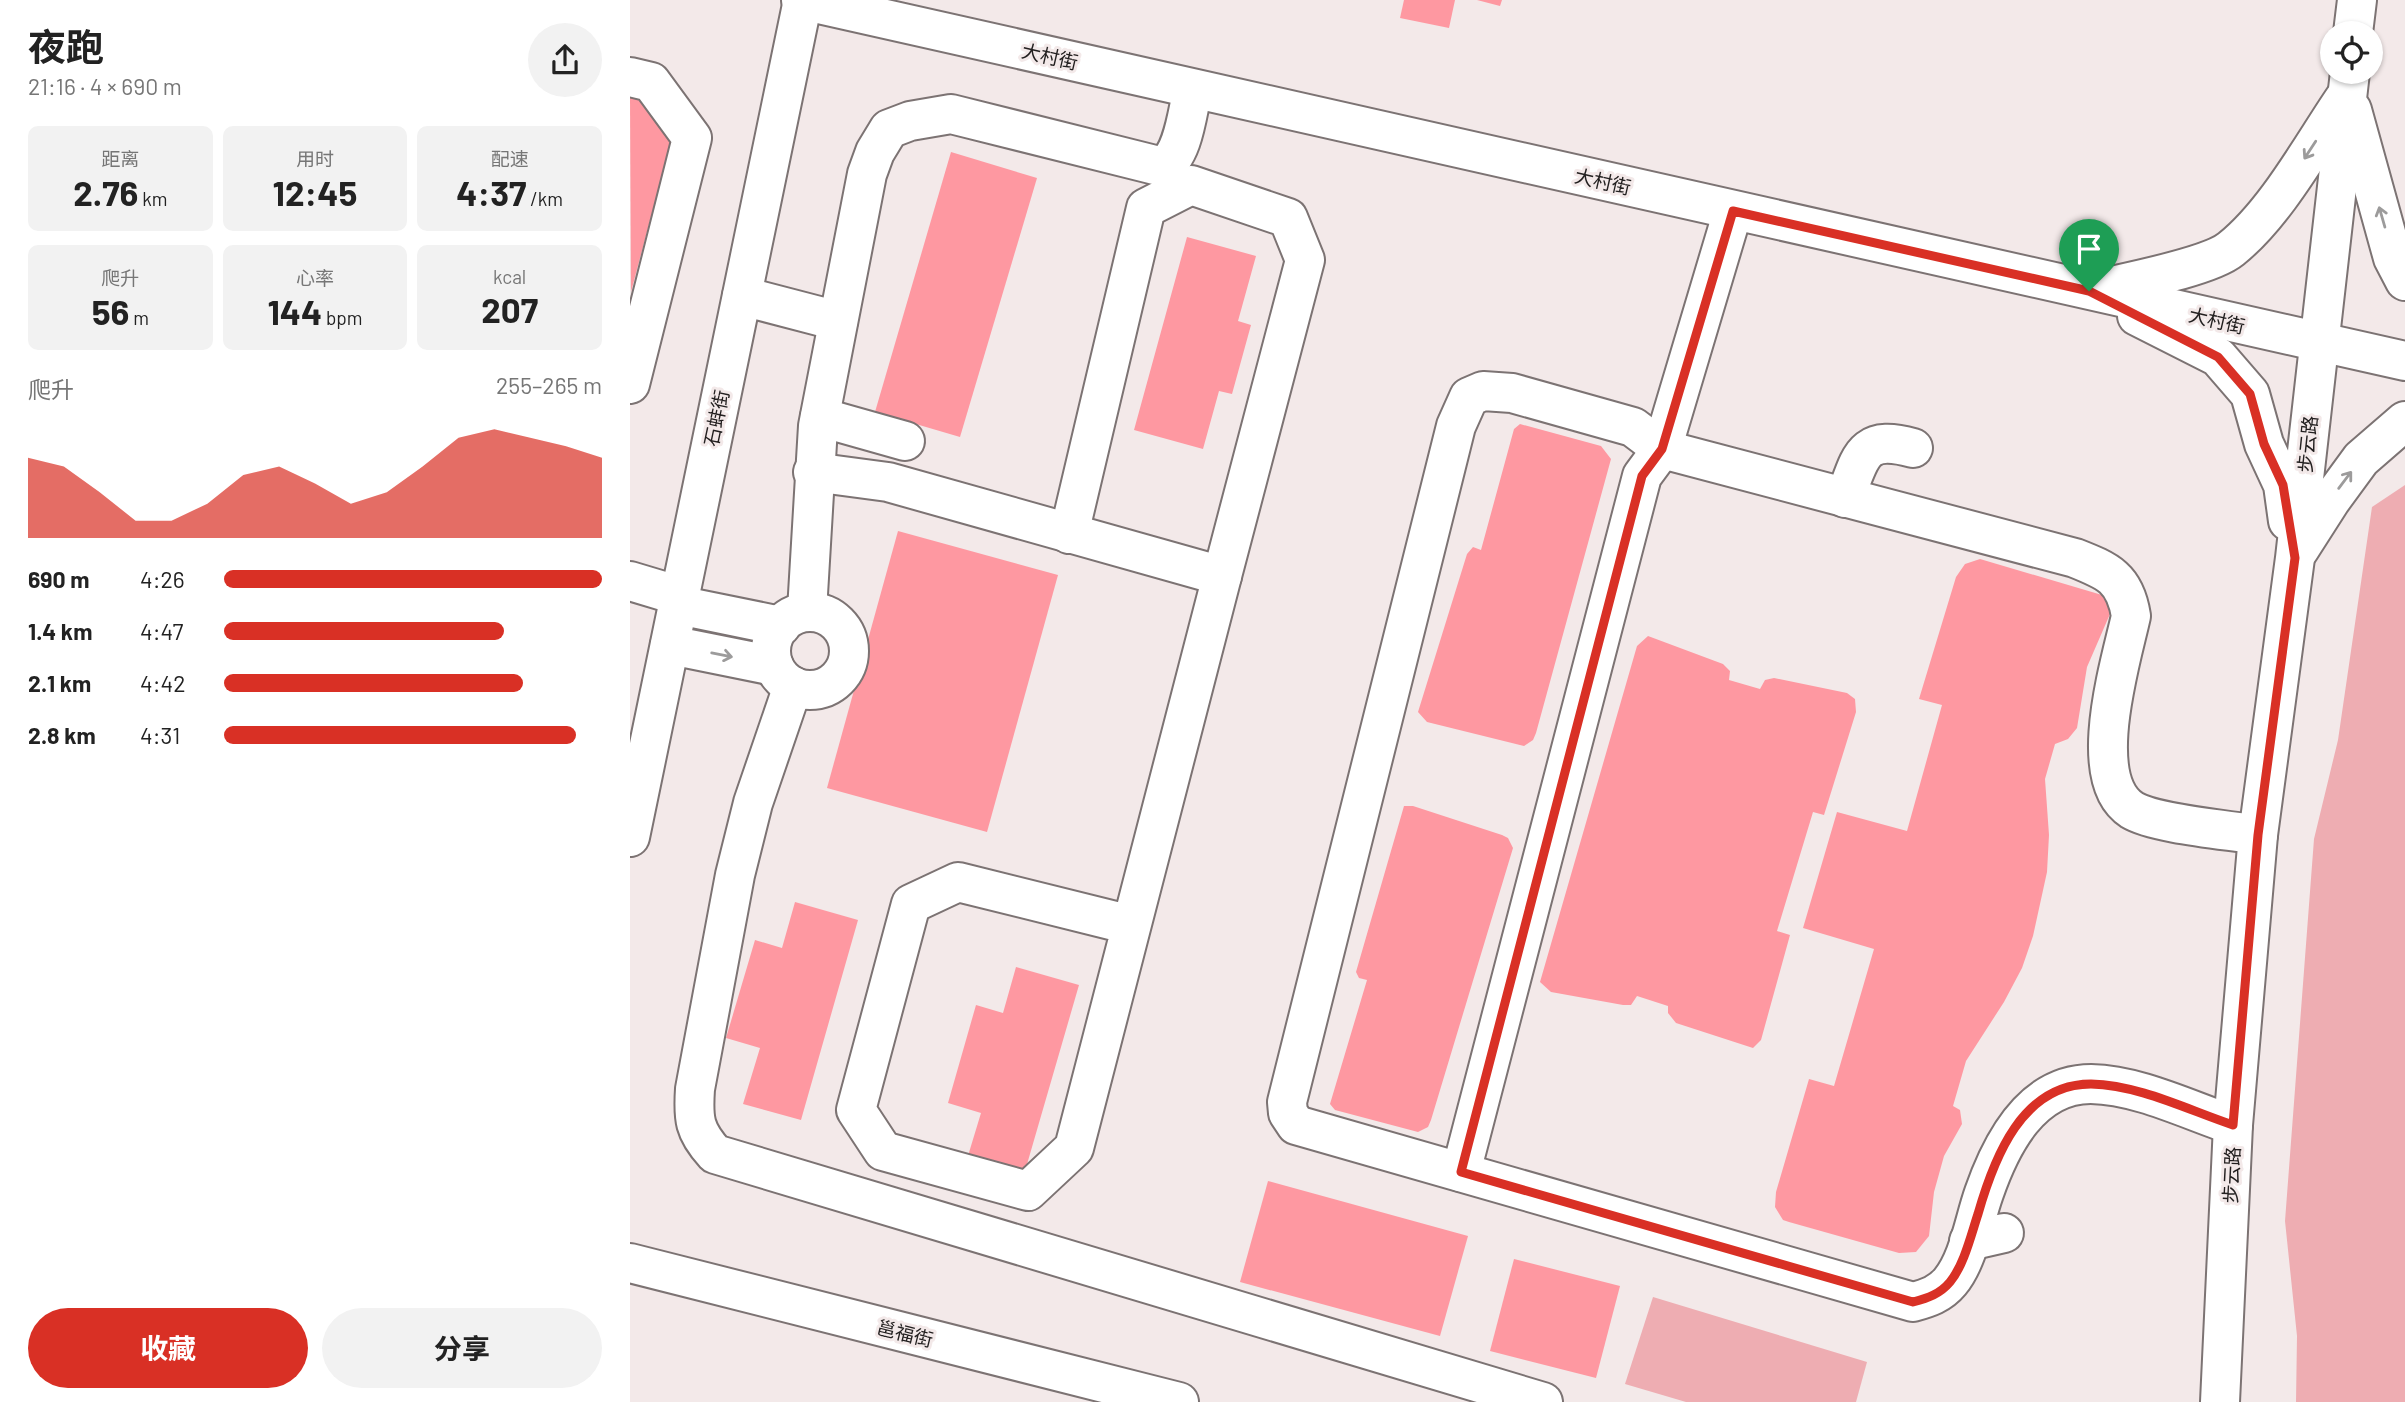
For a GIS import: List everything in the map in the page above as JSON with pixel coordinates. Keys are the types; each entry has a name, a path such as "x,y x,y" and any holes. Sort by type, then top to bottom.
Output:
{"street":[{"name":"大村街","path":"802,0 2405,361"},
{"name":"石蚌街","path":"630,837 802,0"},
{"path":"2354,21 2357,0"},
{"path":"630,77 651,82 692,138 630,383"},
{"path":"2089,291 2176,271 2230,250 2280,196 2347,84"},
{"name":"步云路","path":"2220,1402 2233,1125 2258,835 2295,558 2348,84"},
{"path":"2349,84 2393,258 2405,281"},
{"path":"1069,534 1146,208 1165,182 1177,150 1193,89"},
{"path":"1131,925 958,882 911,904 856,1110 883,1151 1028,1191 1074,1148 1305,260 1288,218 1191,185 1165,182 951,114 910,121 889,129 875,152 867,174 820,417 794,618 771,645 784,676 735,874 695,1088 693,1118 704,1142 715,1154 1543,1402"},
{"path":"1461,1172 1642,476 1662,449 1733,211"},
{"path":"2089,291 2218,357 2250,394 2264,444 2283,485 2295,558"},
{"path":"742,296 838,321"},
{"path":"2233,1125 2125,1088 2090,1084 2058,1088 2036,1102 2000,1153 1987,1237 1951,1281 1932,1297 1913,1302 1296,1125 1289,1113 1287,1102 1456,426 1469,397 1483,391 1496,391 1633,427 1662,449 2075,558 2103,570 2120,582 2128,597 2131,616 2107,738 2118,796 2133,810 2151,817 2258,835"},
{"path":"820,417 905,441"},
{"path":"2295,558 2330,500 2361,459 2405,421"},
{"path":"1845,498 1860,458 1870,446 1882,442 1913,448"},
{"path":"813,472 888,482 1222,576"},
{"path":"630,581 679,600 794,618 833,618 842,628 849,653 846,666 829,685 805,690 784,676 670,645"},
{"name":"邕福街","path":"630,1264 1180,1402"}],"shaded area":[{"path":"2405,485 2405,1402 2296,1402 2297,1336 2285,1221 2314,839 2338,740 2372,507"},
{"path":"1653,1297 1867,1362 1856,1402 1686,1402 1625,1384"}],"building":[{"path":"1404,0 1455,0 1449,28 1400,18"},
{"path":"1477,0 1502,0 1500,6"},
{"path":"630,97 656,104 673,134 631,292"},
{"path":"951,152 1037,178 960,437 875,412"},
{"path":"1187,237 1256,256 1238,321 1251,325 1232,394 1219,391 1203,449 1134,430"},
{"path":"1520,424 1601,446 1611,459 1536,733 1533,740 1524,746 1427,722 1418,712 1467,554 1473,547 1481,550 1514,429"},
{"path":"898,531 1058,575 987,832 827,788"},
{"path":"1980,559 2102,595 2107,600 2110,614 2087,667 2077,728 2068,739 2055,744 2045,779 2049,835 2047,872 2033,936 2022,968 2004,1002 1966,1061 1953,1106 1960,1110 1962,1124 1944,1156 1934,1192 1929,1236 1916,1252 1899,1253 1783,1220 1775,1207 1776,1192 1809,1079 1834,1086 1874,949 1803,928 1837,812 1907,831 1942,705 1919,699 1956,577 1965,564"},
{"path":"1648,636 1723,664 1730,671 1729,680 1760,689 1765,680 1774,678 1847,693 1855,699 1856,712 1824,815 1813,812 1777,931 1790,935 1761,1040 1753,1048 1676,1023 1668,1013 1668,1006 1637,996 1631,1005 1623,1005 1551,992 1540,982 1637,646"},
{"path":"1404,806 1413,806 1502,835 1508,838 1513,848 1431,1120 1428,1127 1418,1132 1335,1110 1330,1104 1367,980 1359,978 1356,972"},
{"path":"795,902 858,920 801,1120 743,1104 760,1048 726,1038 755,940 782,948"},
{"path":"1016,967 1079,985 1021,1185 964,1169 981,1113 948,1103 976,1005 1003,1013"},
{"path":"1268,1181 1468,1236 1440,1336 1240,1282"},
{"path":"1514,1259 1620,1286 1596,1378 1490,1351"}],"route":[{"path":"1733,211 2089,291 2218,357 2250,394 2264,444 2283,485 2295,558 2258,835 2233,1125 2125,1088 2090,1084 2058,1088 2036,1102 2015,1128 2000,1153 1969,1241 1951,1281 1932,1297 1913,1302 1461,1172 1642,476 1662,449 1733,211"}]}
